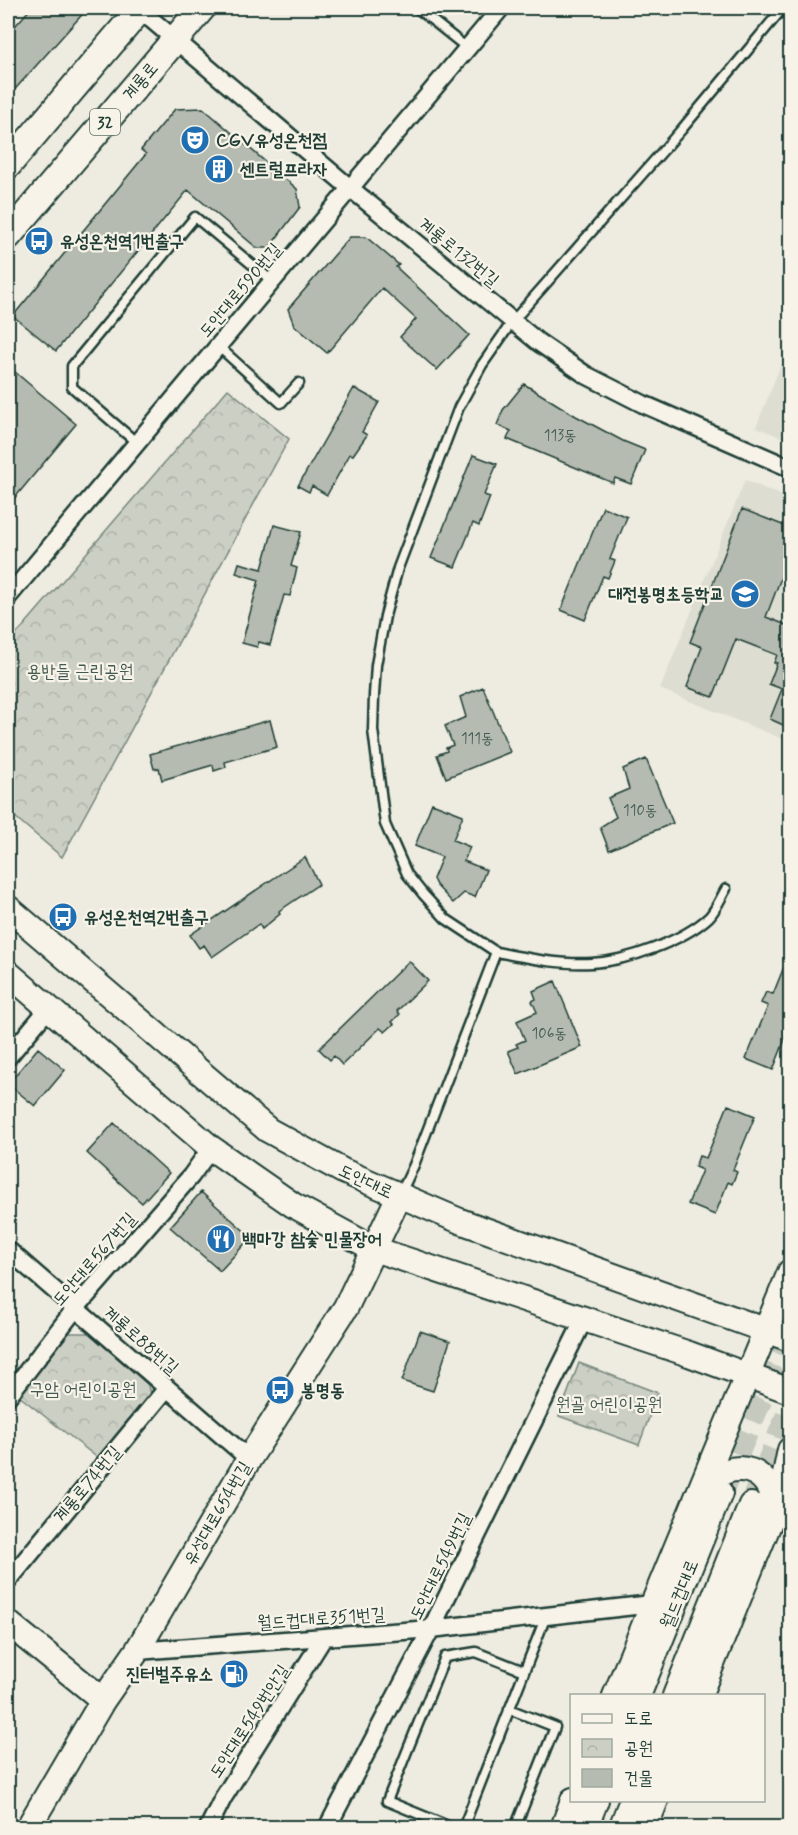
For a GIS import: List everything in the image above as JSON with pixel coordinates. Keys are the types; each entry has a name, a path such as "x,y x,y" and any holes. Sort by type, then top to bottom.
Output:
{"main road":[{"name":"32","path":"12,150 140,8"},
{"name":"계룡로","path":"8,236 202,8"}],"street":[{"name":"계룡로132번길","path":"140,8 174,40 512,322 596,380 643,404 790,468"},
{"name":"도안대로590번길","path":"8,597 501,8"},
{"name":"도안대로","path":"8,908 268,1130 343,1171 460,1221 790,1339"},
{"path":"8,973 211,1148 293,1205 374,1249 747,1374 790,1391"},
{"path":"8,1057 48,1009"},
{"name":"도안대로567번길","path":"8,1396 75,1309 191,1176 211,1148"},
{"name":"유성대로654번길","path":"28,1827 103,1700 137,1651 249,1459 346,1307 399,1196"},
{"name":"계룡로88번길","path":"8,1250 249,1459"},
{"path":"615,1694 651,1604 711,1491 747,1374 790,1272"},
{"name":"도안대로549번길","path":"327,1827 431,1629 584,1319"},
{"name":"계룡로74번길","path":"8,1581 167,1388"},
{"path":"761,1511 786,1489 790,1450"},
{"path":"699,1694 761,1511 772,1499 769,1488 763,1480 750,1471 736,1468 714,1475 711,1491"},
{"name":"월드컵대로","path":"638,1694 711,1491"},
{"name":"월드컵대로","path":"675,1694 761,1511"},
{"name":"월드컵대로351번길","path":"137,1651 431,1629 651,1604"},
{"path":"8,1623 103,1700"},
{"name":"도안대로549번안길","path":"208,1827 223,1798 324,1637"},
{"path":"562,1827 572,1802"},
{"path":"585,1827 595,1802"},
{"path":"621,1827 631,1802"},
{"path":"645,1827 655,1802"}],"lane":[{"path":"417,8 467,48"},
{"path":"726,889 711,916 672,942 626,957 592,963 537,960 496,952 446,919 407,874 385,824 373,730 376,665 385,616 398,568 459,407 482,365 512,322 682,129 783,8"},
{"path":"137,443 72,387 72,366 195,217 272,281"},
{"path":"218,346 281,403 298,383"},
{"path":"399,1196 414,1165 496,952"},
{"path":"463,1827 546,1615"},
{"path":"453,1827 387,1801 445,1657 476,1652 524,1671"},
{"path":"509,1709 555,1728 515,1827"}],"shaded area":[{"path":"790,342 790,441 756,427"},
{"name":"대전봉명초등학교","path":"745,480 790,499 790,742 660,689"}],"green space":[{"name":"용반들 근린공원","path":"228,389 289,439 62,857 8,811 8,644"},
{"name":"구암 어린이공원","path":"69,1333 89,1333 148,1385 150,1395 99,1459 19,1396"},
{"name":"원골 어린이공원","path":"579,1363 658,1393 639,1445 559,1416"}],"building":[{"path":"31,8 88,8 8,97 8,34"},
{"path":"203,108 297,189 300,207 269,248 257,248 188,190 56,351 13,316 146,154 141,150 175,109"},
{"path":"350,237 366,237 399,265 396,267 469,335 437,370 400,337 416,319 382,288 327,353 294,325 288,309"},
{"path":"8,366 76,424 8,506"},
{"path":"524,384 576,416 645,450 631,484 615,478 613,483 507,439 511,431 497,425 503,410"},
{"path":"354,388 379,402 362,432 367,435 353,455 350,454 327,495 312,486 309,492 298,486"},
{"path":"473,455 497,464 484,495 490,497 479,526 473,523 455,567 431,558"},
{"path":"603,507 627,517 610,559 615,561 608,578 603,576 585,620 561,610"},
{"path":"742,509 790,528 790,554 766,617 789,626 790,623 790,728 770,719 782,689 769,684 777,663 774,663 777,655 736,639 713,697 687,687 702,647 690,642"},
{"path":"274,525 301,532 291,566 297,568 290,596 284,595 270,645 259,642 257,647 242,643 259,580 236,573 239,563 262,569"},
{"path":"483,687 510,752 446,778 437,755 447,751 446,748 453,745 445,726 466,717 460,697"},
{"path":"270,720 277,747 225,762 226,767 214,771 213,765 162,780 159,768 154,769 150,754"},
{"path":"646,759 673,823 609,850 600,827 616,817 608,798 629,789 623,769"},
{"path":"432,803 463,815 453,840 470,847 464,861 486,870 475,897 464,893 453,903 433,879 442,857 415,846"},
{"path":"305,857 319,884 279,911 280,914 262,929 259,924 212,957 204,945 199,948 190,935"},
{"path":"790,952 790,1027 773,1070 746,1059 768,1006 761,1003 766,992 773,994"},
{"path":"409,961 428,981 397,1011 400,1014 392,1022 394,1024 385,1032 380,1028 342,1065 334,1056 330,1060 319,1049"},
{"path":"555,981 582,1047 518,1074 508,1051 518,1047 516,1044 525,1040 517,1021 537,1012 532,1001 536,999 533,991"},
{"path":"38,1048 65,1070 35,1106 8,1084"},
{"path":"728,1105 755,1116 733,1170 737,1172 732,1184 728,1182 715,1215 688,1204 702,1170 695,1167 699,1156 706,1158"},
{"path":"114,1123 169,1173 142,1203 87,1153"},
{"path":"201,1192 251,1237 220,1271 170,1227"},
{"path":"420,1331 450,1341 433,1391 402,1381"}],"tunnel":[{"path":"723,1487 790,1330"},
{"path":"751,1505 790,1410"}],"place":[{"name":"CGV유성온천점","path":"195,140"},
{"name":"센트럴프라자","path":"219,169"},
{"name":"유성온천역1번출구","path":"39,241"},
{"name":"대전봉명초등학교","path":"745,594"},
{"name":"유성온천역2번출구","path":"63,917"},
{"name":"백마강 참숯 민물장어","path":"221,1239"},
{"name":"봉명동","path":"280,1390"},
{"name":"진터벌주유소","path":"234,1674"}]}
